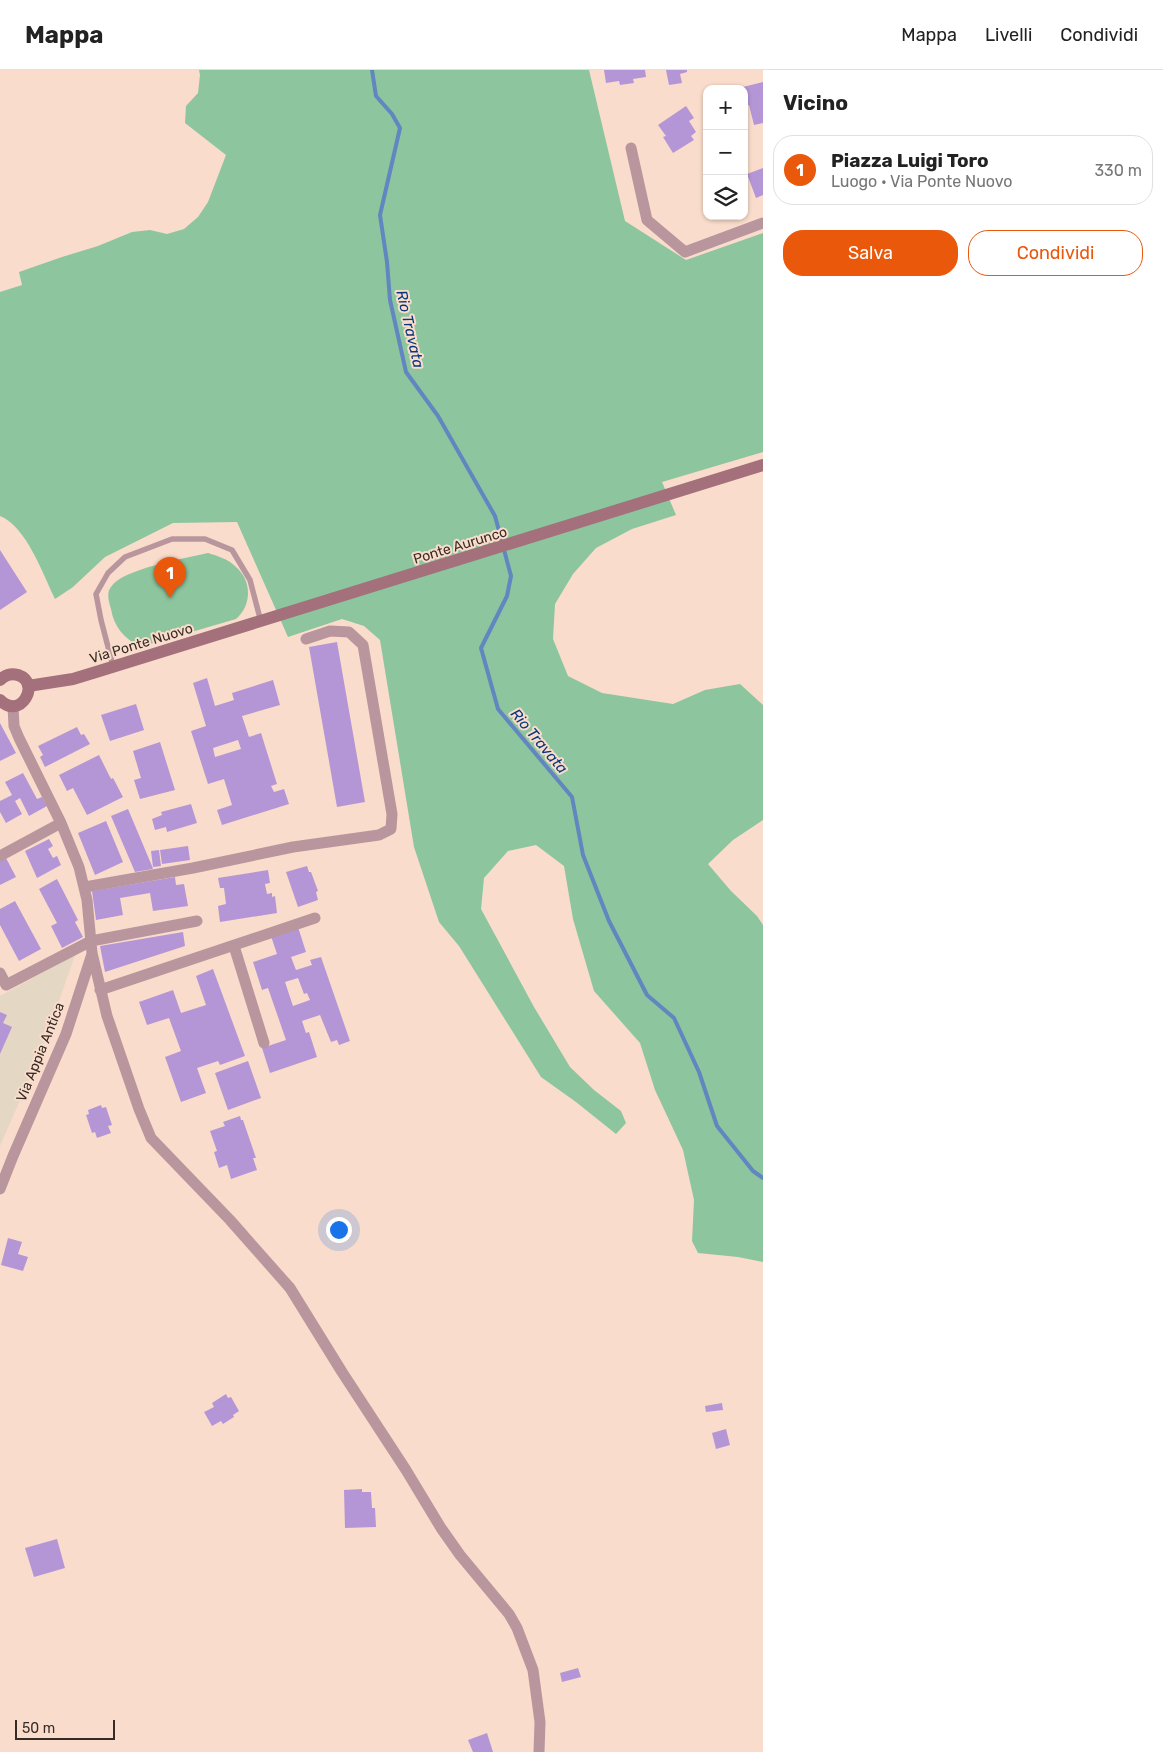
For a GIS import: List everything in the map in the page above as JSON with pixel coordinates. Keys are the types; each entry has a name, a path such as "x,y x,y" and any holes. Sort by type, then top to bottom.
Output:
{"street":[{"path":"631,148 647,220 685,252 763,223"},
{"name":"Ponte Aurunco","path":"261,622 763,465"},
{"name":"Via Ponte Nuovo","path":"28,686 72,679 261,622"},
{"path":"85,887 193,868 293,847 379,835 391,829 392,814 363,646 349,632 330,631 306,639"},
{"path":"0,700 13,706 22,703 26,700 29,690 22,677 12,674 1,678"},
{"path":"13,706 14,726 61,824 79,867 85,887 92,953 100,990 107,1016 151,1138 230,1220 290,1288 441,1528 460,1556 509,1614 517,1628 534,1670 540,1722 539,1752"},
{"path":"0,856 61,824"},
{"path":"100,990 315,918"},
{"path":"0,973 6,985 91,941 197,921"},
{"path":"234,946 264,1043"},
{"name":"Via Appia Antica","path":"0,1189 66,1034 92,953"}],"lane":[{"path":"114,667 100,620 96,594 108,572 125,557 172,539 205,539 232,550 250,580 261,622"}],"shaded area":[{"path":"75,955 42,1050 0,1146 0,996"}],"green space":[{"path":"199,70 589,70 625,221 686,260 763,233 763,452 662,482 676,515 632,529 596,548 573,574 555,604 553,639 568,676 602,693 673,704 705,690 740,684 763,705 763,820 733,840 708,864 731,891 757,916 763,925 763,1262 738,1257 698,1253 692,1241 694,1200 683,1150 655,1090 640,1043 594,991 573,919 564,866 536,845 508,851 484,878 481,909 534,1007 570,1067 594,1090 621,1111 626,1123 616,1134 541,1077 459,946 439,922 414,847 380,640 364,626 342,619 288,637 237,522 173,523 105,557 73,587 55,599 26,540 9,521 0,516 0,292 22,285 19,272 98,246 132,232 150,230 167,234 184,229 198,217 208,202 226,155 185,123 186,106 198,93"},
{"path":"208,553 230,562 245,579 248,593 247,600 245,607 236,619 140,647 129,640 117,627 112,615 108,598 109,589 117,581 141,570"}],"building":[{"path":"604,70 645,70 646,77 633,79 634,83 620,85 619,81 606,83"},
{"path":"666,70 687,70 687,72 680,74 682,83 669,85"},
{"path":"763,82 763,123 754,125 748,105 748,86"},
{"path":"686,106 694,118 689,121 696,132 691,136 694,140 673,153 663,137 666,136 658,125"},
{"path":"763,168 763,195 756,198 748,174"},
{"path":"0,550 27,592 0,610"},
{"path":"337,642 365,802 337,807 309,647"},
{"path":"207,678 215,706 234,700 232,693 273,680 280,705 242,716 249,737 261,733 277,784 271,786 274,792 284,789 289,804 222,825 217,810 232,805 224,779 208,784 191,731 206,726 193,683","holes":["238,740 241,749 215,757 213,748"]},
{"path":"136,704 144,730 110,741 101,715"},
{"path":"0,723 16,753 0,761"},
{"path":"77,727 81,735 84,734 90,744 45,767 40,757 43,755 38,746"},
{"path":"160,742 175,790 140,799 134,780 141,778 133,751"},
{"path":"99,755 123,797 87,815 73,788 67,791 59,775"},
{"path":"23,773 37,799 42,797 47,806 29,816 20,798 15,801 22,814 6,823 0,812 0,801 12,795 5,782"},
{"path":"191,804 197,823 167,832 166,827 155,830 152,819 162,815 161,812"},
{"path":"128,809 153,869 135,872 111,816"},
{"path":"106,821 123,862 95,875 78,833"},
{"path":"49,839 53,846 48,849 53,858 57,856 61,865 37,878 25,851"},
{"path":"188,846 190,860 162,864 160,850"},
{"path":"159,850 161,866 153,867 151,851"},
{"path":"6,858 16,877 0,885 0,861"},
{"path":"307,866 318,891 316,892 318,900 298,907 286,872"},
{"path":"268,870 270,883 265,884 267,894 272,893 272,897 275,896 277,913 220,922 218,906 226,904 224,888 220,888 218,878"},
{"path":"175,877 176,885 184,884 188,906 153,911 150,893 120,898 123,915 96,920 92,891"},
{"path":"57,879 78,920 75,922 83,937 62,948 51,926 57,923 39,889"},
{"path":"15,901 41,949 19,961 0,925 0,909"},
{"path":"298,927 306,952 291,957 296,970 312,965 310,960 321,957 350,1041 339,1045 337,1040 331,1042 320,1015 302,1021 306,1033 309,1032 317,1057 270,1073 262,1048 286,1040 268,988 262,990 253,962 277,954 271,936","holes":["298,978 304,994 307,993 310,1000 293,1006 285,982"]},
{"path":"183,932 185,946 105,972 100,946"},
{"path":"213,969 245,1056 220,1065 218,1061 197,1068 206,1093 181,1102 165,1057 181,1051 169,1018 147,1025 139,1002 173,990 181,1013 206,1005 196,976"},
{"path":"0,1012 7,1015 3,1023 12,1027 0,1054"},
{"path":"248,1061 261,1098 228,1110 215,1073"},
{"path":"101,1105 102,1108 106,1107 112,1125 108,1126 111,1133 97,1138 95,1132 92,1133 86,1115 89,1114 88,1110"},
{"path":"240,1116 256,1158 253,1158 257,1170 231,1179 227,1165 219,1168 214,1152 217,1151 210,1131 225,1126 223,1122"},
{"path":"8,1238 22,1242 18,1254 28,1257 23,1271 1,1265"},
{"path":"226,1394 228,1398 231,1397 239,1411 233,1415 234,1417 223,1424 221,1421 212,1426 204,1412 214,1407 212,1403"},
{"path":"722,1403 723,1410 706,1412 705,1406"},
{"path":"726,1429 730,1445 716,1449 712,1433"},
{"path":"362,1489 362,1492 371,1492 372,1508 375,1508 376,1527 345,1528 344,1490"},
{"path":"57,1539 65,1568 34,1577 25,1548"},
{"path":"578,1668 581,1677 562,1682 560,1673"},
{"path":"487,1733 493,1752 473,1752 468,1740"}],"waterway":[{"name":"Rio Travata","path":"372,70 376,96 392,114 400,128 380,215 390,300 406,372 438,416 495,516 511,576 507,596 481,648 498,709 572,797 583,855 609,921 647,995 674,1018 699,1072 717,1126 753,1171 763,1178"}],"place":[{"name":"Piazza Luigi Toro","path":"170,598"}]}
